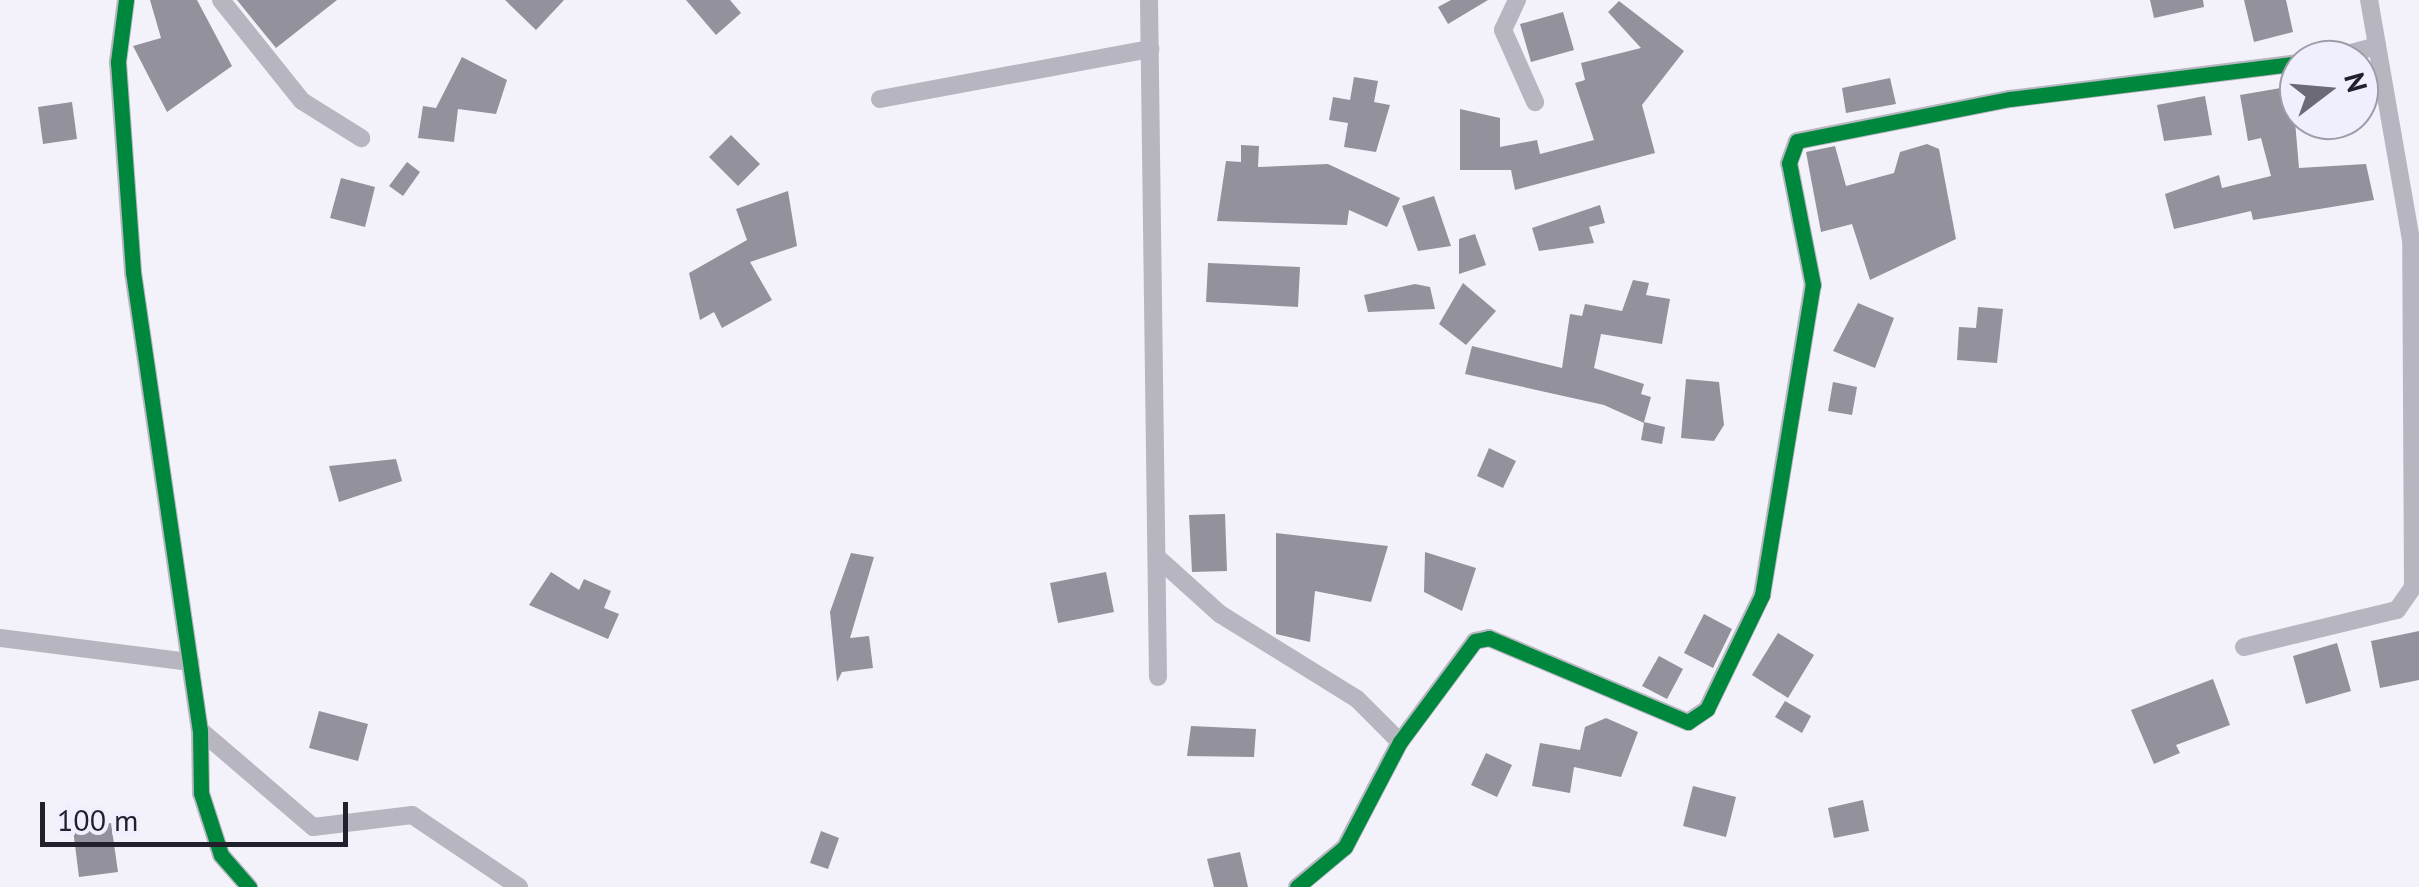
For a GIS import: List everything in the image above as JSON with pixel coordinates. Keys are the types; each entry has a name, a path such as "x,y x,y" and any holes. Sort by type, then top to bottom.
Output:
{"street":[{"path":"126,0 118,62 132,272 200,730 201,793 227,887"},
{"path":"221,0 302,101 361,138"},
{"path":"1149,0 1160,560 1158,678"},
{"path":"1517,0 1503,30 1535,102"},
{"path":"2369,0 2376,40"},
{"path":"880,99 1150,49"},
{"path":"2244,647 2410,600 2415,240 2379,56"},
{"path":"1297,887 1345,847 1400,742 1481,639 1688,722 1707,709 1762,595 1813,285 1789,163 1797,140 2010,100 2279,66"},
{"path":"1160,560 1220,614 1329,678 1400,742"},
{"path":"0,638 190,662"},
{"path":"200,730 313,826 412,815 519,887"},
{"path":"221,855 250,887"}],"building":[{"path":"150,0 197,0 232,66 167,112 133,46 161,38"},
{"path":"237,0 337,0 276,48"},
{"path":"505,0 564,0 536,30"},
{"path":"686,0 730,0 741,13 716,35"},
{"path":"1451,0 1488,0 1448,24 1438,7"},
{"path":"2150,0 2203,0 2204,7 2154,18"},
{"path":"2244,0 2286,0 2293,32 2254,42"},
{"path":"1619,1 1684,51 1642,105 1655,153 1515,190 1511,170 1460,170 1460,109 1500,118 1500,147 1537,140 1540,154 1594,140 1575,83 1585,80 1581,63 1641,48 1608,12"},
{"path":"1563,12 1574,50 1531,62 1520,24"},
{"path":"462,57 507,80 496,114 458,109 454,142 418,138 423,106 436,108"},
{"path":"1354,77 1378,81 1374,102 1390,105 1376,152 1344,147 1348,123 1329,120 1333,97 1350,100"},
{"path":"1890,78 1896,104 1846,113 1842,88"},
{"path":"2279,88 2279,140 2297,140 2299,168 2366,164 2374,200 2253,220 2251,211 2174,229 2165,194 2219,175 2222,188 2271,176 2261,138 2248,141 2240,95"},
{"path":"2205,96 2212,135 2164,141 2157,105"},
{"path":"72,102 77,139 43,144 38,107"},
{"path":"731,135 760,164 738,186 709,157"},
{"path":"1927,144 1939,149 1956,239 1870,280 1852,224 1821,232 1806,152 1835,146 1846,186 1894,173 1900,152"},
{"path":"1241,145 1259,146 1258,167 1328,164 1400,198 1387,227 1349,210 1347,225 1217,221 1226,161 1241,162"},
{"path":"407,162 420,172 403,196 389,186"},
{"path":"341,178 375,187 365,227 330,218"},
{"path":"788,191 797,246 750,262 772,300 722,328 714,312 700,320 689,273 747,240 736,209"},
{"path":"1434,196 1451,246 1418,251 1402,206"},
{"path":"1600,205 1605,223 1589,227 1594,243 1539,251 1532,228"},
{"path":"1475,234 1486,265 1459,274 1459,239"},
{"path":"1208,263 1300,267 1298,307 1206,302"},
{"path":"1633,280 1649,283 1646,295 1670,299 1662,344 1601,334 1594,368 1644,384 1641,394 1651,397 1644,422 1665,427 1662,444 1641,440 1644,423 1604,405 1465,374 1472,346 1562,368 1570,314 1582,316 1585,304 1622,311"},
{"path":"1463,283 1496,311 1466,345 1439,324"},
{"path":"1415,284 1430,287 1435,309 1368,312 1364,295"},
{"path":"1858,303 1894,318 1875,368 1833,351"},
{"path":"1978,307 2003,309 1997,363 1957,360 1959,327 1976,328"},
{"path":"1686,379 1719,382 1724,425 1714,441 1681,438"},
{"path":"1833,382 1857,387 1852,415 1828,411"},
{"path":"1489,448 1516,461 1503,488 1477,476"},
{"path":"396,459 402,481 339,502 329,466"},
{"path":"1225,514 1227,571 1192,572 1189,515"},
{"path":"1276,533 1388,546 1371,602 1315,591 1310,642 1276,634"},
{"path":"1425,552 1476,568 1462,611 1424,592"},
{"path":"851,553 874,557 850,638 869,636 873,668 842,672 837,682 830,612"},
{"path":"551,572 579,590 584,579 611,591 604,608 619,614 608,639 529,605"},
{"path":"1106,572 1114,612 1058,623 1050,583"},
{"path":"1704,614 1732,629 1713,668 1684,653"},
{"path":"2419,631 2419,680 2380,688 2371,641"},
{"path":"1778,633 1814,655 1788,698 1752,675"},
{"path":"2337,643 2351,691 2306,704 2293,656"},
{"path":"1659,656 1683,669 1667,699 1642,686"},
{"path":"2213,679 2230,725 2176,745 2180,753 2154,764 2131,710"},
{"path":"1785,701 1811,716 1802,733 1775,717"},
{"path":"319,711 368,724 358,761 309,748"},
{"path":"1606,718 1638,732 1621,777 1574,767 1570,793 1532,786 1540,743 1580,750 1585,727"},
{"path":"1191,726 1256,729 1254,757 1187,756"},
{"path":"1486,753 1512,765 1497,797 1471,785"},
{"path":"1693,786 1736,797 1726,837 1683,826"},
{"path":"1863,800 1869,831 1834,838 1828,808"},
{"path":"111,823 118,872 79,877 73,829"},
{"path":"821,831 839,838 828,869 810,863"},
{"path":"1240,852 1248,887 1214,887 1207,859"}],"cycle path":[{"path":"126,0 118,62 133,272 200,730 201,793 221,855 249,887"},
{"path":"1297,887 1345,847 1400,742 1475,641 1489,638 1688,722 1707,709 1762,595 1813,285 1789,163 1797,141 2010,99 2279,65"}]}
